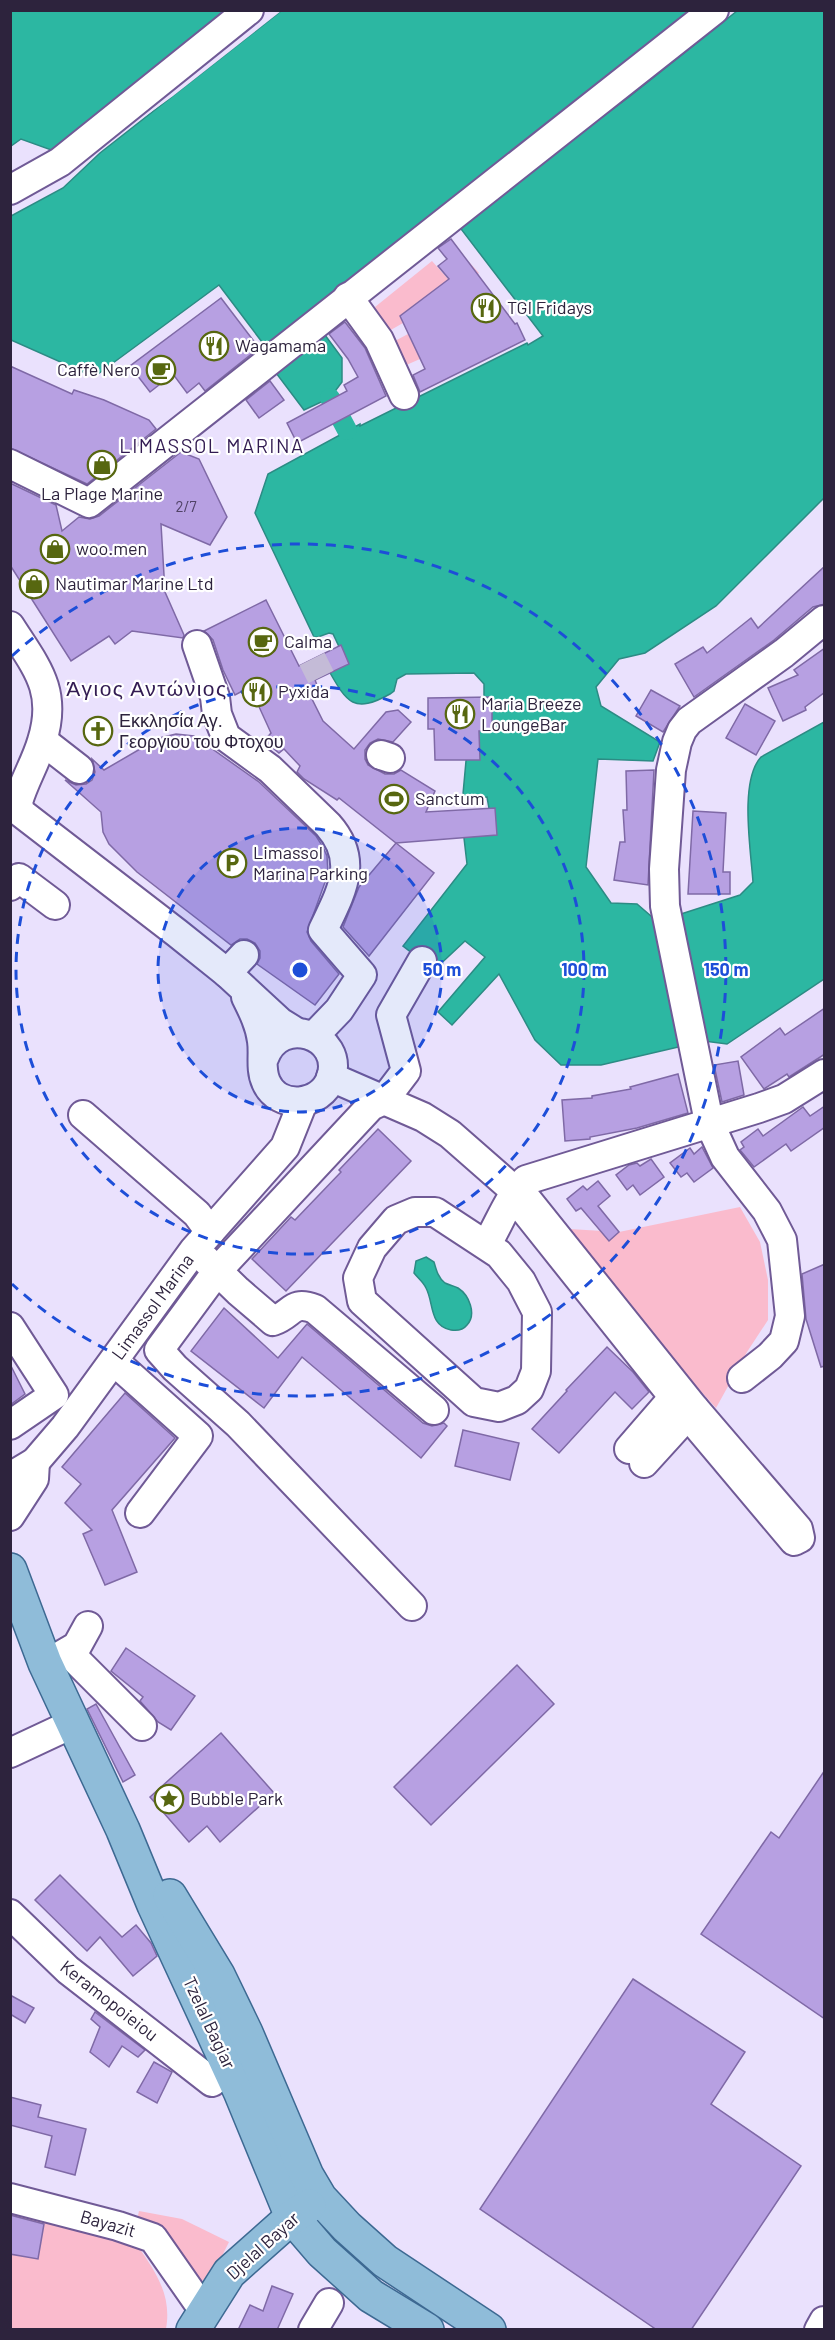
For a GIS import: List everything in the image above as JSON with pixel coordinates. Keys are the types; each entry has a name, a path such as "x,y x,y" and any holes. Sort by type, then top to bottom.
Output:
{"main road":[{"name":"Tzelal Bagiar","path":"10,1570 57,1658 72,1724 123,1830 154,1905 240,2091 292,2217 322,2252 371,2296 427,2330"},
{"name":"Tzelal Bagiar","path":"123,1830 173,1900 218,1975 246,2033 307,2176 320,2198 347,2228 385,2261 489,2330"},
{"name":"Djelal Bayar","path":"199,2320 229,2272 292,2217 320,2198"}],"street":[{"path":"10,190 44,172 68,155 249,10"},
{"path":"10,464 88,503 714,10"},
{"path":"348,297 379,340 404,395"},
{"path":"742,1378 770,1356 784,1341 790,1316 782,1240 767,1211 725,1157 709,1122 664,906 664,869 671,770 682,730 697,714 784,653 825,620"},
{"path":"10,626 41,675 47,693 48,710 42,741 18,802 15,816 237,972 280,1022 324,1045 331,1056 331,1077 322,1092 312,1099 303,1102 284,1099 269,1088 263,1070 264,1058 259,1029 237,972"},
{"path":"197,645 226,737 270,769 328,825 346,854 342,889 323,930 362,975 339,1010 305,1034 285,1035 276,1040 268,1048 264,1058"},
{"path":"42,741 80,769"},
{"path":"10,886 19,878 55,905"},
{"path":"412,1606 238,1424 159,1350 218,1270 371,1106 384,1100 406,1071 391,1015 422,961"},
{"path":"487,1244 515,1191 526,1180 784,1099 825,1074"},
{"path":"331,1077 423,1117 450,1134 515,1191 519,1203 685,1407 794,1533"},
{"name":"Limassol Marina","path":"10,1516 34,1479 35,1462 66,1427 202,1241 285,1147 303,1102"},
{"path":"83,1114 197,1214 202,1241 218,1270 273,1321 279,1319 293,1307 304,1305 315,1310 434,1410"},
{"path":"415,1212 435,1212 487,1244 500,1254 521,1281 537,1312 536,1371 529,1389 518,1400 499,1407 474,1402 396,1333 362,1301 358,1278 372,1248 396,1220 415,1212"},
{"path":"10,1327 54,1395 10,1425"},
{"path":"114,1361 198,1436 140,1513"},
{"path":"171,1412 193,1383"},
{"path":"637,1456 685,1407"},
{"path":"10,1477 35,1462"},
{"path":"88,1626 77,1646 57,1658 142,1726"},
{"path":"10,1753 72,1724"},
{"name":"Keramopoieiou","path":"10,1914 68,1970 212,2082"},
{"name":"Bayazit","path":"10,2198 118,2226 153,2238 199,2320"},
{"path":"313,2330 328,2303"},
{"path":"819,2330 825,2321"}],"shaded area":[{"path":"11,11 224,11 54,151 21,139 11,146"},
{"path":"281,11 701,11 276,346 262,342 219,285 94,377 11,340 11,216 63,188 100,153"},
{"path":"737,11 824,11 824,498 716,606 645,653 619,659 596,687 601,706 660,742 653,761 598,759 586,867 611,903 637,904 651,916 681,914 740,895 753,882 748,799 754,768 761,757 824,722 824,979 727,1044 704,1041 601,1065 561,1065 535,1040 499,974 452,1025 438,1012 485,957 465,941 434,970 403,946 467,864 464,838 469,832 492,825 487,797 468,798 463,794 466,761 484,717 484,684 474,673 406,674 397,679 394,691 378,700 360,704 347,698 329,671 342,653 333,634 314,637 255,513 268,474 360,424 360,426 543,336 458,225 629,97"},
{"path":"432,261 448,279 469,262 479,273 452,294 400,316 403,323 389,331 375,307"},
{"path":"322,331 342,358 342,382 330,398 304,410 273,369"},
{"path":"408,334 420,359 404,366 393,342"},
{"path":"740,1207 760,1242 768,1280 768,1320 747,1352 716,1408 553,1228 619,1232"},
{"path":"426,1257 434,1262 443,1281 462,1291 468,1300 471,1310 470,1321 462,1329 444,1328 433,1313 426,1288 414,1273 416,1261"},
{"path":"10,2211 138,2246 165,2295 166,2329 11,2329"},
{"path":"139,2211 182,2219 229,2242 213,2274 197,2284 137,2220"}],"pier":[{"path":"276,10 281,11 173,96 100,149"}],"building":[{"path":"451,239 515,324 517,323 525,340 420,392 413,375 425,369 400,316 449,279 438,266 447,259 438,248"},
{"name":"Wagamama","path":"221,298 259,348 205,391 199,383 187,393 173,374 150,392 130,366"},
{"path":"345,322 365,348 386,396 297,443 287,423 347,391 344,385 358,377 329,334"},
{"path":"10,366 72,394 74,390 104,400 149,420 156,429 87,484 10,448"},
{"path":"270,381 284,400 259,418 246,400"},
{"path":"181,452 199,459 227,517 210,545 161,524 165,592 184,635 183,638 132,631 115,644 109,636 71,661 10,565 10,483 56,505 62,531 79,517 90,519 99,516"},
{"path":"825,566 825,604 813,607 774,640 694,697 675,664 703,647 707,653 751,618 758,628"},
{"path":"266,600 299,666 341,645 349,664 315,680 321,695 312,699 323,721 354,749 386,712 398,710 411,722 393,742 378,739 370,743 365,750 368,765 385,774 394,774 401,770 435,791 426,812 495,808 497,835 396,843 339,798 337,800 304,779 297,772 300,766 284,749 279,753 264,741 271,733 250,687 235,695 223,670 213,640 204,631"},
{"path":"825,648 825,692 805,707 806,710 783,721 768,688 798,675 794,670"},
{"path":"651,690 680,706 663,732 636,716"},
{"name":"Maria Breeze LoungeBar","path":"492,697 492,731 479,731 480,760 435,760 434,729 428,729 428,698"},
{"path":"745,704 775,721 756,755 726,738"},
{"name":"Limassol Marina Parking","path":"176,734 194,736 259,782 316,836 323,847 327,856 328,874 307,932 311,941 339,974 315,1005 257,964 260,951 255,943 247,939 240,939 231,945 137,872 109,844 103,832 101,812 65,780 76,785 86,784 92,780 95,772 92,759 104,770 159,738"},
{"path":"654,770 648,885 614,880 620,842 625,842 623,810 627,810 626,771"},
{"path":"693,811 726,813 723,872 730,872 730,894 688,894"},
{"path":"396,843 434,873 369,956 343,927 359,887"},
{"path":"825,1008 825,1054 789,1077 787,1074 764,1089 741,1057 780,1028 785,1035"},
{"path":"738,1061 744,1095 722,1102 714,1065"},
{"path":"678,1074 688,1113 637,1128 590,1137 590,1139 565,1141 562,1100 592,1098 592,1096 631,1089 630,1087"},
{"path":"825,1106 825,1127 791,1151 786,1144 754,1167 740,1150 744,1147 741,1142 758,1129 763,1136 803,1107 810,1116"},
{"path":"378,1129 411,1161 286,1291 252,1259 291,1217 295,1220"},
{"path":"702,1147 713,1168 694,1182 687,1173 681,1177 670,1163 690,1148 694,1154"},
{"path":"651,1159 664,1177 640,1195 633,1185 627,1190 616,1175 629,1165 637,1163 640,1166"},
{"path":"598,1181 610,1196 598,1206 619,1232 609,1241 581,1208 576,1211 567,1199 583,1186 587,1190"},
{"path":"825,1264 825,1366 821,1367 806,1319 802,1274"},
{"path":"224,1308 278,1358 307,1324 423,1423 432,1426 444,1423 447,1426 421,1458 302,1357 264,1408 191,1351"},
{"path":"607,1347 633,1372 649,1392 632,1409 615,1392 559,1453 532,1429"},
{"path":"10,1364 25,1394 10,1405"},
{"path":"125,1393 175,1438 112,1510 137,1572 105,1585 83,1534 92,1530 65,1503 81,1484 62,1467"},
{"path":"463,1430 519,1443 510,1480 455,1466"},
{"path":"126,1648 195,1696 171,1730 158,1722 140,1701 143,1697 111,1671"},
{"path":"517,1665 554,1704 431,1825 394,1787"},
{"path":"96,1704 135,1775 123,1782 87,1709"},
{"path":"221,1733 274,1793 220,1842 207,1826 189,1842 150,1797"},
{"path":"825,1770 825,2019 701,1934 771,1832 779,1838"},
{"path":"60,1875 122,1937 136,1925 151,1943 157,1956 133,1976 100,1937 87,1951 35,1900"},
{"path":"633,1979 745,2052 711,2104 801,2166 691,2330 657,2330 480,2209"},
{"path":"10,1995 34,2008 25,2023 10,2014"},
{"path":"95,2012 145,2050 138,2057 122,2046 109,2067 90,2052 100,2027 91,2019"},
{"path":"154,2062 172,2072 157,2103 137,2092"},
{"path":"10,2097 41,2105 38,2117 86,2129 75,2175 45,2167 52,2136 10,2125"},
{"path":"10,2215 44,2224 38,2259 10,2254"},
{"path":"272,2286 293,2294 277,2330 238,2330 250,2305 263,2311"}],"waterway":[{"path":"330,398 347,430"}],"tunnel":[{"path":"312,659 321,677"}],"place":[{"name":"TGI Fridays","path":"486,308"},
{"name":"Wagamama","path":"214,346"},
{"name":"Caffè Nero","path":"161,370"},
{"name":"La Plage Marine","path":"102,465"},
{"name":"woo.men","path":"55,549"},
{"name":"Nautimar Marine Ltd","path":"34,584"},
{"name":"Calma","path":"263,642"},
{"name":"Pyxida","path":"257,692"},
{"name":"Maria Breeze LoungeBar","path":"460,714"},
{"name":"Εκκλησία Αγ. Γεοργιου του Φτοχου","path":"98,731"},
{"name":"Sanctum","path":"394,799"},
{"name":"Limassol Marina Parking","path":"232,863"},
{"name":"Bubble Park","path":"169,1799"}],"district":[{"name":"LIMASSOL MARINA","path":"212,446"},
{"name":"Άγιος Αντώνιος","path":"147,689"}]}
